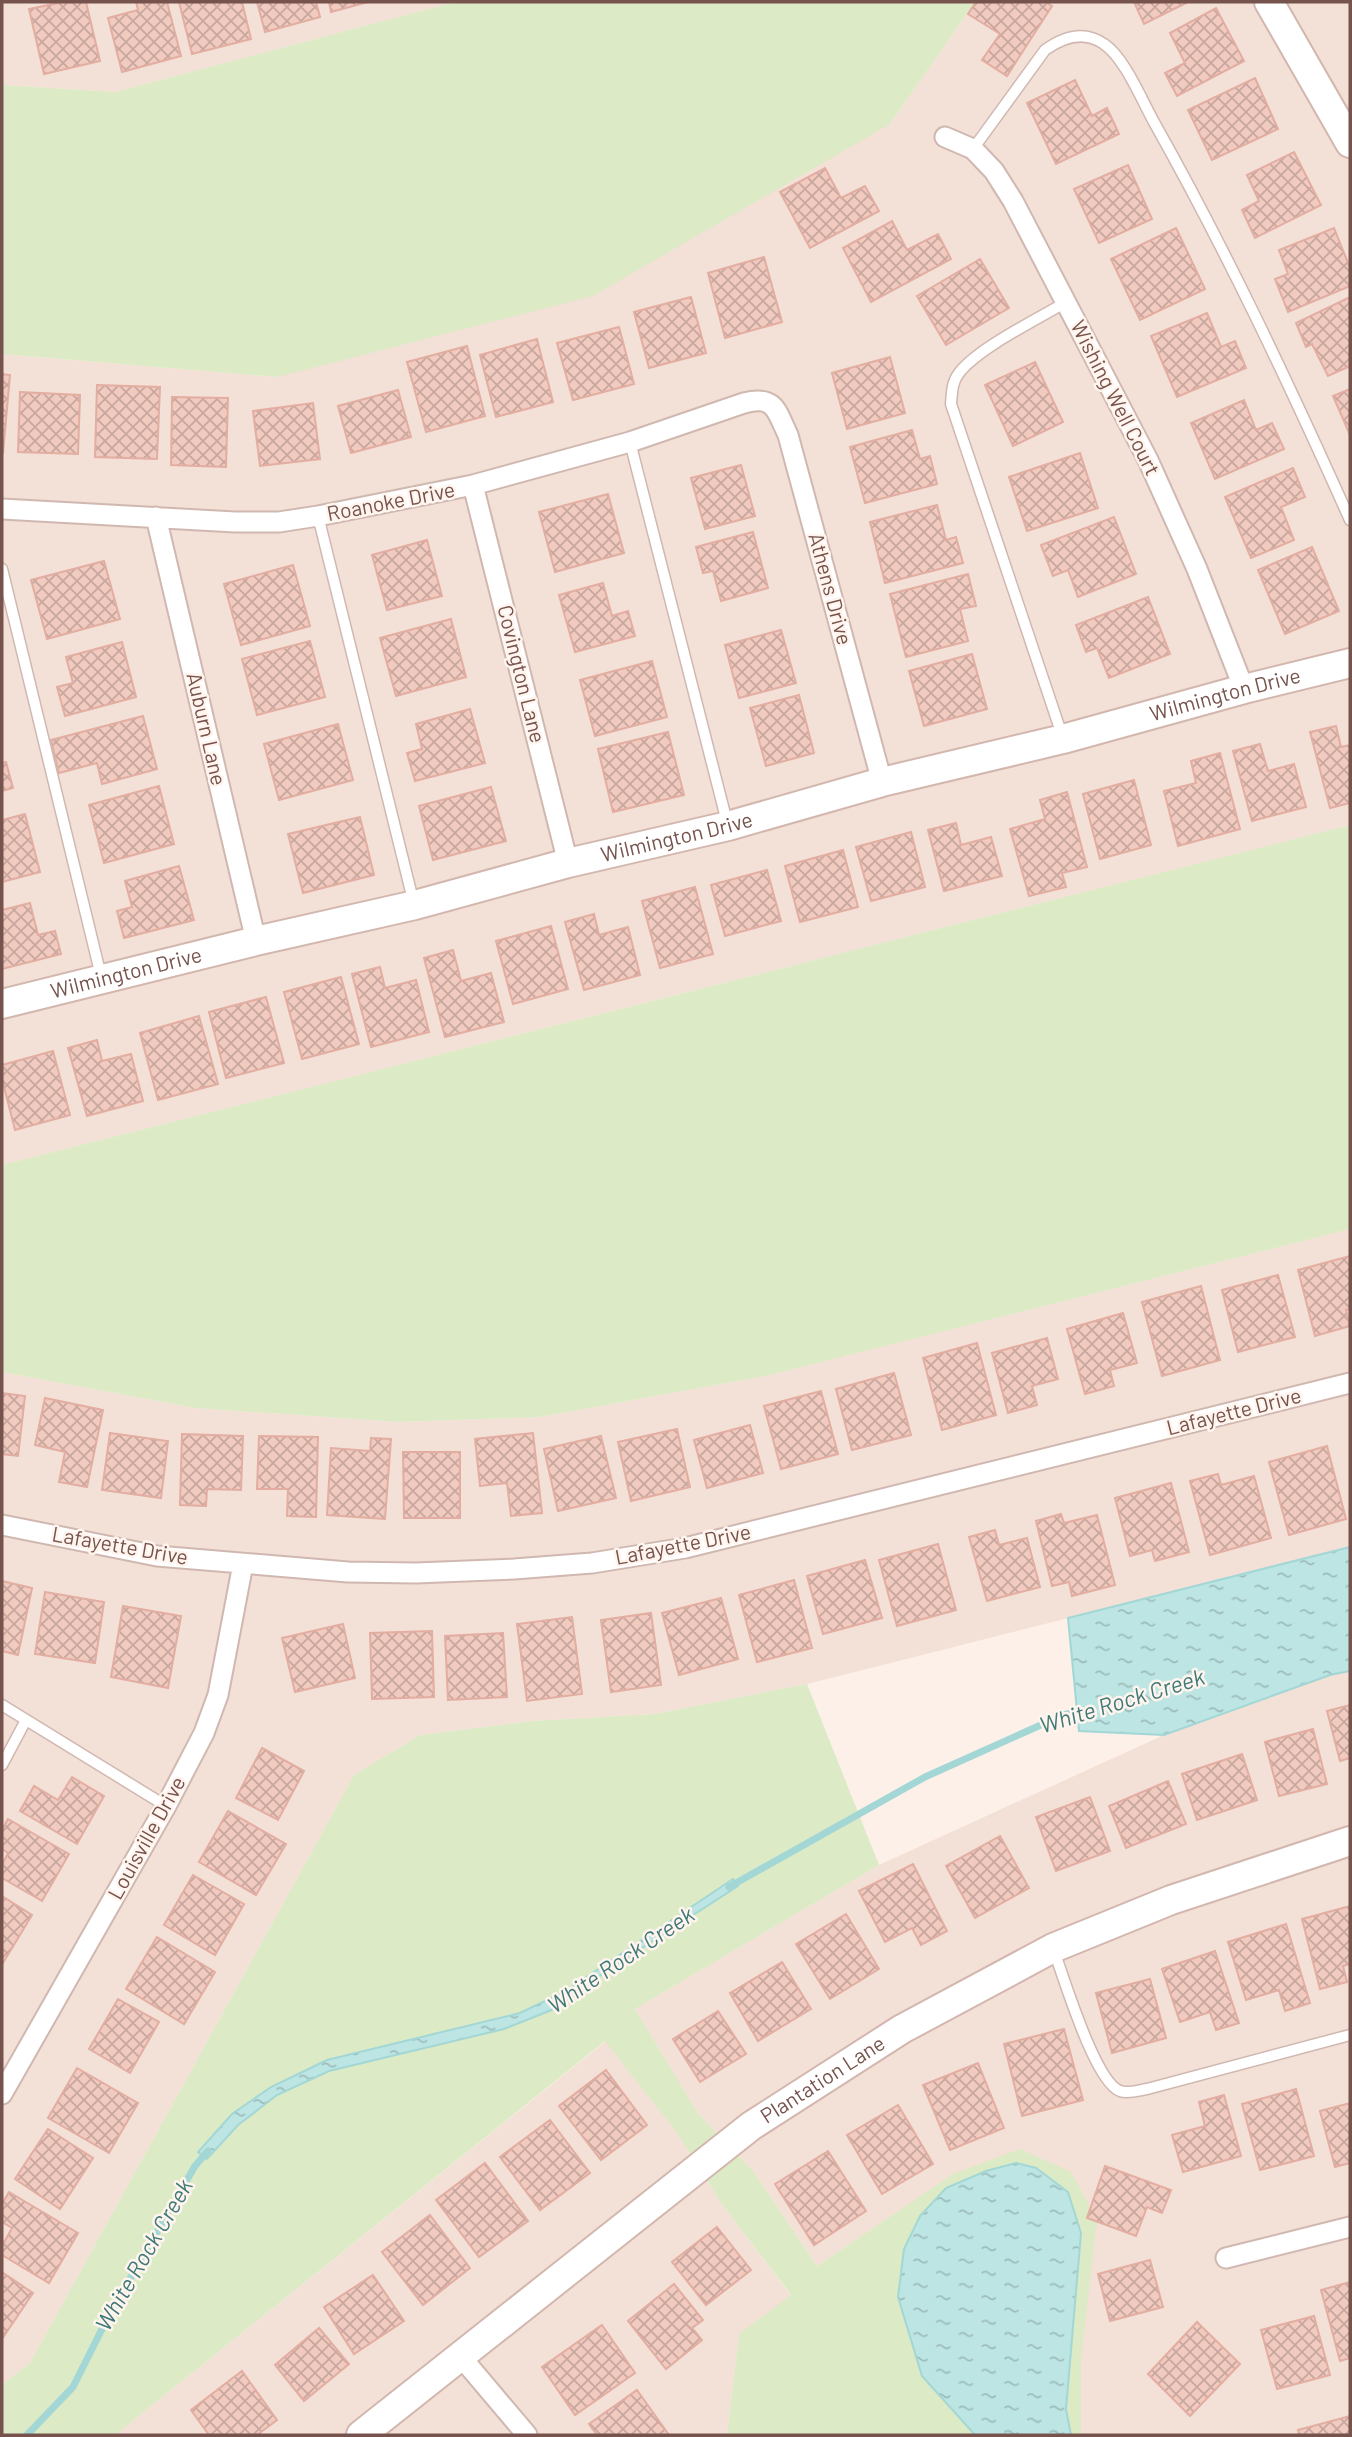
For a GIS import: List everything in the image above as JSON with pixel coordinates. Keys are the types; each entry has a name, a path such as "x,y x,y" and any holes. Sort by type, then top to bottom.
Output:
{"street":[{"path":"1269,2 1350,143"},
{"name":"Wishing Well Court","path":"945,137 972,149 994,171 1013,201 1148,460 1198,569 1244,689"},
{"name":"Roanoke Drive","path":"2,509 278,522 473,485 630,442 744,403 768,401"},
{"name":"Athens Drive","path":"768,401 774,406 788,435 882,782"},
{"name":"Covington Lane","path":"473,485 568,863"},
{"name":"Auburn Lane","path":"156,517 256,941"},
{"name":"Wilmington Drive","path":"2,1004 415,905 568,863 728,826 882,782 1063,739 1350,663"},
{"name":"Lafayette Drive","path":"2,1525 156,1556 348,1572 476,1572 592,1563 672,1550 1350,1383"},
{"name":"Louisville Drive","path":"2,2094 166,1806 204,1733 218,1695 243,1564"},
{"name":"Plantation Lane","path":"361,2435 751,2126 902,2029 1053,1948 1171,1900 1350,1841"},
{"path":"1226,2258 1350,2227"},
{"path":"462,2357 527,2435"}],"lane":[{"path":"972,149 1045,50 1054,44 1067,38 1091,37 1116,54 1193,192 1297,402 1350,520"},
{"path":"1063,739 951,404 952,387 959,373 979,355 1066,302"},
{"path":"630,442 728,826"},
{"path":"318,516 415,905"},
{"path":"2,569 102,980"},
{"path":"2,1705 166,1806"},
{"path":"2,1765 26,1720"},
{"path":"1053,1948 1098,2067 1112,2086 1120,2091 1147,2088 1350,2035"}],"shaded area":[{"path":"2,2 455,2 115,92 2,85"},
{"path":"975,2 1350,2 1350,825 2,1165 2,354 277,377 890,124"},
{"path":"1350,1229 1350,1547 807,1684 653,1714 533,1721 420,1735 354,1775 30,2363 2,2385 2,1372 195,1408 399,1422 540,1417 766,1376"},
{"path":"1350,1671 1350,2435 1081,2435 1081,2359 953,2174 817,2266 753,2171 698,2113 635,2009 879,1865 1164,1735 1330,1675"},
{"path":"606,2041 677,2133 723,2206 791,2296 739,2335 727,2435 115,2435"}],"green space":[{"path":"455,2 975,2 890,124 593,296 277,377 2,354 2,85 115,92"},
{"path":"1350,825 1350,1229 766,1376 540,1417 399,1422 195,1408 2,1372 2,1165"},
{"path":"807,1684 879,1865 635,2009 698,2113 753,2171 817,2266 953,2174 1020,2149 1071,2172 1097,2220 1081,2359 1081,2435 727,2435 739,2334 791,2295 723,2206 677,2133 605,2041 115,2435 2,2435 2,2385 30,2363 354,1775 420,1735 533,1721 654,1714"}],"water":[{"path":"1350,1547 1350,1671 1330,1675 1164,1735 1079,1731 1068,1618"},
{"path":"733,1879 738,1886 605,1972 559,2007 504,2029 329,2071 277,2095 238,2125 207,2159 198,2152 232,2114 271,2087 327,2060 520,2013 564,1992"},
{"path":"1016,2163 1036,2168 1068,2192 1081,2233 1066,2409 1071,2435 975,2435 922,2376 898,2297 904,2249 920,2216 946,2188 986,2171"}],"building":[{"path":"63,2 86,2 100,61 44,74 29,9"},
{"path":"136,2 167,2 181,56 122,72 108,18 138,10"},
{"path":"179,2 242,2 251,39 192,54"},
{"path":"257,2 316,2 320,17 265,32"},
{"path":"329,2 368,2 331,12"},
{"path":"976,2 1046,2 1052,6 1007,76 982,60 1000,34 968,14"},
{"path":"1134,2 1188,2 1144,24"},
{"path":"1216,8 1244,61 1177,96 1165,73 1185,63 1170,33"},
{"path":"1255,78 1278,129 1212,160 1188,110"},
{"path":"1075,80 1092,116 1107,108 1119,134 1056,164 1027,103"},
{"path":"1294,152 1321,205 1255,238 1242,210 1259,201 1247,175"},
{"path":"1128,165 1152,219 1099,243 1074,189"},
{"path":"825,168 841,198 865,186 879,211 810,248 780,192"},
{"path":"892,221 907,250 938,234 951,259 871,302 843,248"},
{"path":"1176,228 1205,289 1140,320 1111,259"},
{"path":"1334,228 1350,268 1350,286 1288,312 1275,279 1288,274 1279,250"},
{"path":"764,257 782,322 725,338 708,273"},
{"path":"980,259 1009,308 946,345 917,296"},
{"path":"691,297 706,353 649,368 634,312"},
{"path":"1350,297 1350,366 1328,376 1312,344 1306,347 1296,323"},
{"path":"1207,313 1221,347 1235,341 1246,368 1177,397 1151,336"},
{"path":"619,327 634,384 573,400 557,343"},
{"path":"537,339 553,402 496,417 480,355"},
{"path":"467,346 485,416 426,432 407,362"},
{"path":"890,357 905,413 847,429 832,373"},
{"path":"1035,362 1063,422 1013,446 985,385"},
{"path":"2,374 10,375 3,453 2,453"},
{"path":"97,385 160,387 157,459 95,457"},
{"path":"1350,389 1350,435 1333,396"},
{"path":"398,390 411,437 351,453 338,406"},
{"path":"20,392 80,395 78,454 18,452"},
{"path":"172,397 228,398 226,467 171,465"},
{"path":"1244,400 1256,430 1272,423 1284,449 1215,479 1191,423"},
{"path":"313,403 320,459 260,466 253,411"},
{"path":"912,430 920,459 930,456 937,484 865,503 850,447"},
{"path":"1080,453 1098,508 1027,531 1009,477"},
{"path":"741,465 755,516 705,529 691,478"},
{"path":"1293,468 1305,497 1281,507 1294,540 1251,558 1225,497"},
{"path":"608,494 624,553 555,572 539,512"},
{"path":"937,505 946,540 956,537 963,563 885,583 870,522"},
{"path":"1114,517 1136,574 1078,597 1068,570 1053,576 1041,545"},
{"path":"753,532 768,588 721,601 713,571 703,573 696,547"},
{"path":"427,540 442,596 387,610 372,555"},
{"path":"1312,547 1339,611 1285,634 1258,570"},
{"path":"104,561 120,619 47,639 31,580"},
{"path":"293,565 310,626 241,645 224,584"},
{"path":"968,574 976,606 960,609 968,641 906,657 890,594"},
{"path":"603,583 612,616 628,611 635,636 575,652 559,595"},
{"path":"1148,597 1170,654 1109,678 1097,648 1086,652 1076,625"},
{"path":"451,619 466,677 396,696 380,638"},
{"path":"781,630 796,683 739,698 725,645"},
{"path":"310,641 325,697 257,715 242,659"},
{"path":"122,642 136,697 65,716 57,687 73,683 66,657"},
{"path":"972,654 987,709 924,726 909,671"},
{"path":"652,661 667,717 595,736 580,680"},
{"path":"799,695 814,753 766,766 750,708"},
{"path":"470,709 485,763 415,781 407,753 422,749 416,724"},
{"path":"143,716 157,769 102,784 97,763 59,773 51,740"},
{"path":"338,724 353,780 279,800 264,744"},
{"path":"1336,726 1341,747 1350,745 1350,803 1330,808 1310,732"},
{"path":"668,732 684,795 613,812 598,749"},
{"path":"1260,744 1268,771 1294,764 1306,807 1252,821 1233,751"},
{"path":"1220,753 1240,829 1178,846 1164,791 1196,783 1191,761"},
{"path":"6,762 13,788 2,791 2,763"},
{"path":"1134,780 1151,845 1100,859 1083,794"},
{"path":"159,786 174,844 104,863 89,805"},
{"path":"491,787 506,841 433,860 419,806"},
{"path":"1067,792 1087,867 1062,873 1066,887 1029,896 1010,829 1045,819 1040,800"},
{"path":"25,814 40,872 2,882 2,820"},
{"path":"360,817 374,875 303,893 288,834"},
{"path":"956,823 961,845 991,837 1002,876 944,891 928,830"},
{"path":"911,832 925,887 871,901 856,847"},
{"path":"843,850 858,907 800,922 785,866"},
{"path":"179,866 194,920 124,938 117,911 132,907 125,881"},
{"path":"767,870 781,921 725,936 711,885"},
{"path":"695,887 713,954 660,968 642,901"},
{"path":"30,903 38,935 55,931 61,954 2,969 2,910"},
{"path":"594,914 599,935 628,927 640,975 584,990 565,922"},
{"path":"551,926 568,989 513,1004 496,941"},
{"path":"453,950 461,981 491,973 504,1022 445,1037 424,958"},
{"path":"380,967 385,988 416,980 429,1032 371,1047 352,974"},
{"path":"341,977 359,1044 302,1059 284,992"},
{"path":"266,997 284,1063 226,1078 209,1012"},
{"path":"199,1016 218,1084 158,1100 140,1033"},
{"path":"97,1040 102,1061 131,1054 143,1101 87,1116 68,1048"},
{"path":"53,1051 70,1115 15,1130 2,1079 2,1065"},
{"path":"1350,1256 1350,1309 1346,1310 1350,1326 1315,1336 1298,1270"},
{"path":"1278,1275 1295,1337 1238,1352 1222,1290"},
{"path":"1201,1286 1220,1360 1162,1376 1142,1302"},
{"path":"1123,1313 1137,1363 1110,1370 1114,1386 1085,1394 1067,1329"},
{"path":"1047,1338 1058,1379 1032,1386 1037,1405 1008,1413 992,1353"},
{"path":"977,1343 996,1415 942,1430 923,1358"},
{"path":"894,1373 911,1435 852,1450 836,1389"},
{"path":"821,1391 838,1454 781,1469 764,1406"},
{"path":"2,1393 25,1396 18,1456 2,1454"},
{"path":"45,1398 103,1410 87,1487 59,1482 65,1452 35,1445"},
{"path":"750,1425 763,1473 707,1488 694,1440"},
{"path":"677,1429 690,1487 631,1501 618,1442"},
{"path":"110,1433 168,1441 161,1498 102,1490"},
{"path":"533,1433 542,1513 511,1516 507,1483 480,1486 475,1439"},
{"path":"182,1434 243,1436 241,1490 207,1489 206,1506 180,1505"},
{"path":"259,1436 318,1437 316,1517 287,1516 288,1489 257,1489"},
{"path":"601,1436 616,1498 558,1511 544,1449"},
{"path":"371,1438 391,1439 385,1519 327,1515 331,1448 370,1451"},
{"path":"1327,1446 1346,1519 1289,1535 1269,1462"},
{"path":"403,1452 460,1452 460,1518 404,1518"},
{"path":"1218,1474 1221,1485 1254,1476 1271,1538 1210,1555 1190,1481"},
{"path":"1171,1483 1189,1552 1155,1561 1152,1550 1130,1556 1115,1498"},
{"path":"1061,1514 1064,1523 1097,1515 1115,1585 1072,1596 1069,1582 1052,1586 1036,1521"},
{"path":"995,1530 999,1545 1027,1538 1040,1587 987,1601 969,1537"},
{"path":"938,1544 956,1610 897,1626 879,1560"},
{"path":"865,1560 882,1618 823,1634 807,1576"},
{"path":"794,1580 812,1648 757,1662 739,1595"},
{"path":"2,1581 32,1588 18,1655 2,1651"},
{"path":"45,1592 104,1602 95,1663 35,1654"},
{"path":"721,1598 738,1659 679,1675 662,1613"},
{"path":"123,1606 181,1616 168,1688 111,1677"},
{"path":"651,1613 661,1685 611,1692 601,1620"},
{"path":"572,1617 582,1694 527,1701 517,1624"},
{"path":"343,1624 355,1678 295,1692 282,1638"},
{"path":"432,1631 434,1697 372,1699 370,1633"},
{"path":"503,1633 507,1697 448,1700 445,1636"},
{"path":"1350,1705 1350,1758 1340,1761 1327,1711"},
{"path":"1313,1729 1327,1784 1279,1796 1265,1742"},
{"path":"262,1748 304,1771 278,1820 236,1798"},
{"path":"1242,1754 1257,1800 1197,1820 1182,1774"},
{"path":"72,1777 104,1796 77,1844 20,1811 34,1786 58,1800"},
{"path":"1168,1781 1186,1824 1126,1848 1109,1806"},
{"path":"1090,1797 1110,1851 1056,1871 1036,1817"},
{"path":"228,1811 286,1844 256,1895 199,1862"},
{"path":"8,1819 69,1854 42,1901 2,1878 2,1865 8,1853 2,1849 2,1830"},
{"path":"1000,1836 1029,1888 975,1918 946,1866"},
{"path":"913,1864 947,1931 921,1945 912,1928 885,1942 859,1891"},
{"path":"193,1875 244,1904 215,1955 164,1925"},
{"path":"2,1896 32,1915 3,1963 2,1962"},
{"path":"1350,1906 1350,1964 1343,1966 1347,1982 1320,1989 1302,1919"},
{"path":"846,1914 879,1969 830,1999 796,1944"},
{"path":"1286,1924 1310,2003 1285,2011 1279,1990 1246,2000 1228,1942"},
{"path":"157,1937 215,1972 184,2024 126,1989"},
{"path":"1215,1951 1239,2023 1216,2030 1210,2012 1180,2022 1162,1969"},
{"path":"782,1962 811,2009 758,2041 730,1993"},
{"path":"1150,1979 1166,2038 1112,2053 1096,1993"},
{"path":"118,1999 159,2022 130,2073 89,2049"},
{"path":"718,2011 746,2054 700,2082 673,2039"},
{"path":"1064,2029 1083,2100 1022,2116 1004,2044"},
{"path":"978,2063 1004,2128 950,2150 923,2085"},
{"path":"77,2068 138,2103 109,2153 48,2118"},
{"path":"606,2070 647,2125 601,2160 559,2106"},
{"path":"1296,2089 1314,2156 1260,2170 1242,2104"},
{"path":"1224,2095 1241,2156 1183,2172 1172,2135 1205,2126 1199,2102"},
{"path":"1350,2103 1350,2163 1335,2167 1320,2111"},
{"path":"898,2105 933,2164 882,2194 847,2135"},
{"path":"550,2120 590,2173 540,2210 500,2157"},
{"path":"48,2129 93,2158 60,2209 15,2179"},
{"path":"828,2151 866,2211 814,2245 775,2184"},
{"path":"485,2163 528,2221 479,2257 436,2200"},
{"path":"1105,2166 1171,2190 1162,2213 1147,2207 1136,2236 1087,2218"},
{"path":"9,2192 78,2233 49,2283 2,2255 2,2246 12,2228 2,2222 2,2204"},
{"path":"430,2215 470,2268 423,2305 382,2252"},
{"path":"717,2227 751,2270 706,2305 672,2262"},
{"path":"1150,2260 1163,2307 1110,2321 1098,2274"},
{"path":"2,2272 33,2293 2,2339"},
{"path":"373,2275 404,2321 354,2354 324,2307"},
{"path":"1350,2282 1350,2358 1340,2361 1321,2290"},
{"path":"674,2284 703,2320 692,2328 702,2340 666,2369 628,2321"},
{"path":"1314,2316 1330,2375 1277,2389 1261,2330"},
{"path":"1197,2322 1240,2364 1190,2416 1148,2374"},
{"path":"602,2325 635,2373 575,2415 542,2367"},
{"path":"319,2328 349,2364 304,2401 275,2365"},
{"path":"242,2371 277,2420 257,2435 209,2435 191,2410"},
{"path":"637,2390 669,2435 597,2435 589,2424"},
{"path":"1350,2416 1350,2435 1299,2435 1298,2430"}],"waterway":[{"name":"White Rock Creek","path":"729,1887 925,1777 1063,1715 1084,1710"},
{"name":"White Rock Creek","path":"27,2435 73,2387 109,2315 195,2166 208,2151"}]}
